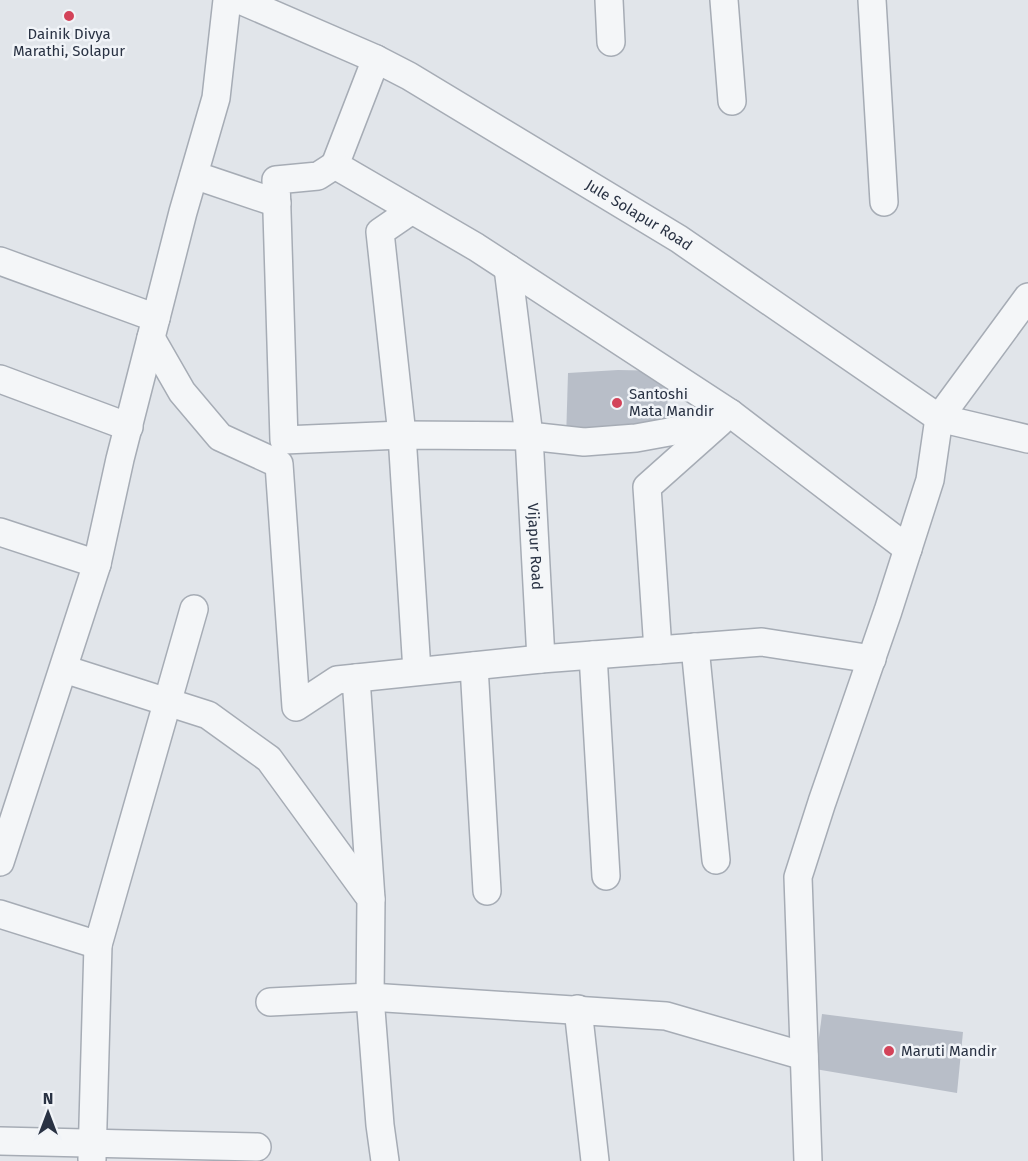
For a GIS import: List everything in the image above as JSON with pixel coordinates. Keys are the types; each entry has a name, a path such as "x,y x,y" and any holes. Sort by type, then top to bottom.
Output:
{"street":[{"path":"0,862 97,564 154,328 216,99 227,0"},
{"name":"Jule Solapur Road","path":"240,0 376,59 409,76 679,239 939,418 1028,439"},
{"path":"609,0 611,42"},
{"path":"724,0 732,101"},
{"path":"872,0 884,202"},
{"path":"376,59 335,165 318,176 276,180 284,440 402,435 529,436 584,442 636,438 683,429 730,413"},
{"path":"335,165 476,247 730,413 908,549"},
{"path":"194,176 277,203"},
{"path":"412,210 380,232 402,435 417,671"},
{"path":"0,261 154,328 182,392 220,437 279,464 296,707 338,680 541,659 762,642 872,659"},
{"name":"Vijapur Road","path":"508,268 529,436 541,659"},
{"path":"807,1161 798,877 930,480 939,418 1028,297"},
{"path":"0,379 129,427"},
{"path":"658,650 647,487 730,413"},
{"path":"0,532 97,564"},
{"path":"92,1152 98,945 194,609"},
{"path":"695,647 716,860"},
{"path":"593,655 606,876"},
{"path":"474,666 487,891"},
{"path":"64,669 208,715 269,759 371,899"},
{"path":"356,678 371,899 370,997 385,1161"},
{"path":"0,914 98,945"},
{"path":"270,1002 370,997 666,1016 804,1056"},
{"path":"578,1009 595,1161"},
{"path":"0,1141 92,1152 257,1147"}],"building":[{"name":"Santoshi Mata Mandir","path":"618,370 666,371 669,432 566,440 568,373"},
{"name":"Maruti Mandir","path":"822,1014 963,1032 957,1093 815,1069"}],"place":[{"name":"Dainik Divya Marathi, Solapur","path":"69,16"},
{"name":"Santoshi Mata Mandir","path":"617,403"},
{"name":"Maruti Mandir","path":"889,1051"}]}
